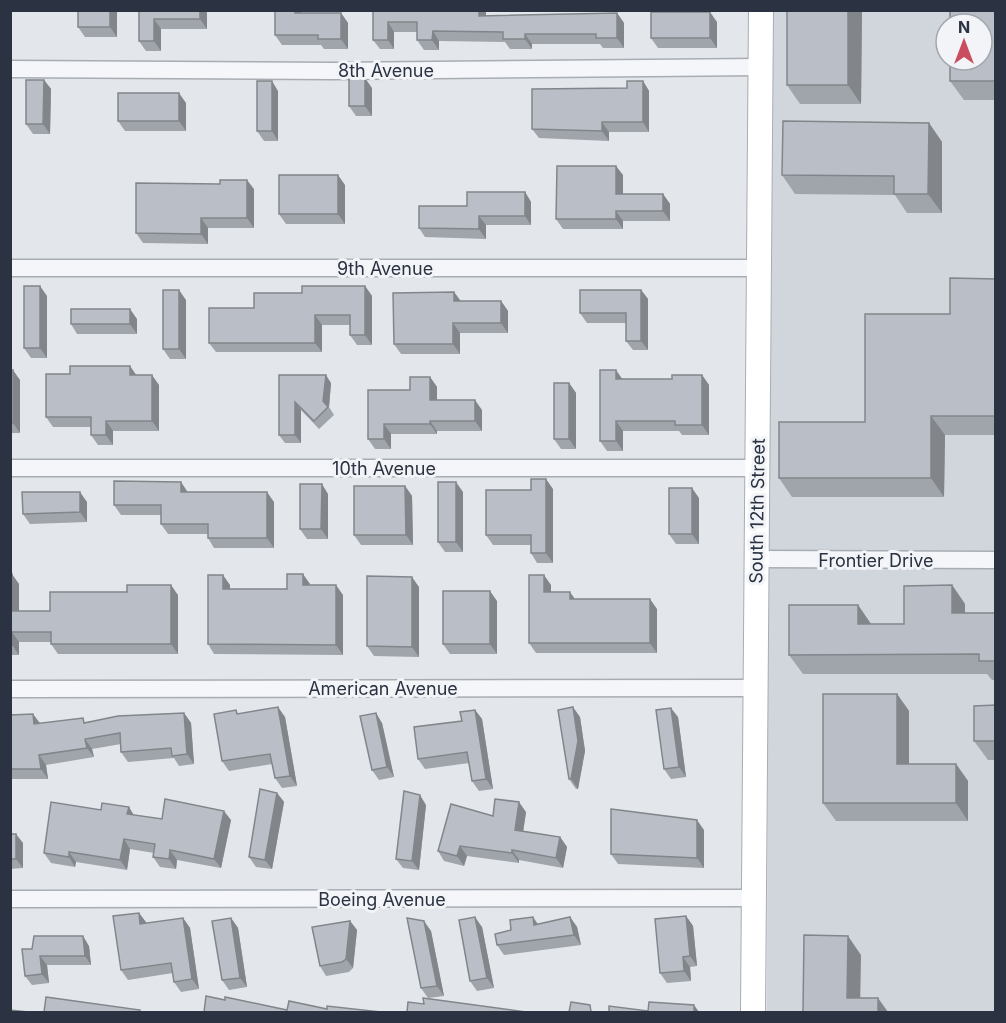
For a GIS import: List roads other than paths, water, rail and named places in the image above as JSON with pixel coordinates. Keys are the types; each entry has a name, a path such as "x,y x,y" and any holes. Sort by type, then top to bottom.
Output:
{"street":[{"name":"South 12th Street","path":"753,1012 761,10"},
{"name":"8th Avenue","path":"10,69 345,71 761,67"},
{"name":"9th Avenue","path":"10,268 760,268"},
{"name":"10th Avenue","path":"10,468 758,468"},
{"name":"Frontier Drive","path":"757,559 996,560"},
{"name":"American Avenue","path":"10,688 756,688"},
{"name":"Boeing Avenue","path":"10,899 754,898"}]}
